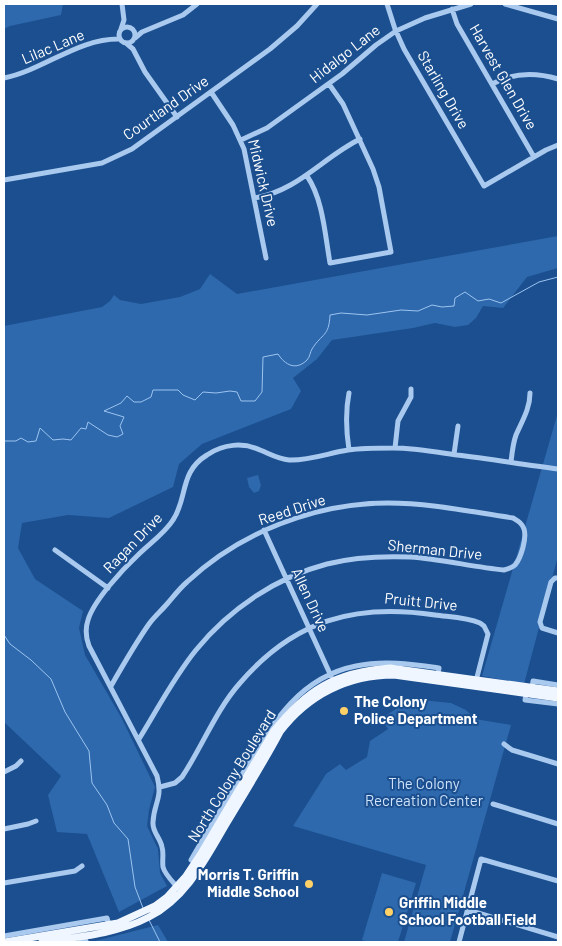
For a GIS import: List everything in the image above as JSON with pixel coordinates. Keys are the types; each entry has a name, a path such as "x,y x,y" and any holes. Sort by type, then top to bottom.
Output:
{"main road":[{"name":"North Colony Boulevard","path":"5,942 84,938 109,925 127,920 155,906 180,889 273,732 300,701 333,680 369,670 390,668 438,674 558,698"},
{"name":"North Colony Boulevard","path":"42,942 84,938 124,927 144,919 165,907 217,840 280,732 301,708 333,680 351,681 371,676 394,675 558,691"}],"street":[{"path":"122,4 124,20 128,27 142,32"},
{"path":"131,41 142,32 183,15 197,4"},
{"name":"Courtland Drive","path":"4,180 102,163 146,141 280,42 317,4"},
{"name":"Starling Drive","path":"387,4 396,31 407,53 484,186 534,157"},
{"name":"Hidalgo Lane","path":"241,140 267,128 329,84 396,31 422,19 471,4"},
{"path":"505,4 558,19"},
{"name":"Harvest Glen Drive","path":"452,9 457,24 534,157"},
{"path":"120,34 124,20"},
{"path":"120,34 128,27"},
{"path":"134,30 131,41 133,49 145,72 177,117"},
{"path":"120,34 131,41"},
{"name":"Lilac Lane","path":"4,78 27,72 79,47 120,34"},
{"path":"492,84 506,77 524,74 539,74 558,79"},
{"path":"307,176 317,196 330,263 390,252 377,179 342,103 329,84"},
{"name":"Midwick Drive","path":"211,92 229,117 241,140 246,155 266,258"},
{"path":"255,198 282,190 307,176 348,146 360,140"},
{"path":"534,157 558,145"},
{"path":"395,448 398,421 411,397 411,388"},
{"path":"349,450 346,432 346,410 350,393"},
{"path":"511,462 515,436 522,424 530,402 530,393"},
{"path":"454,454 458,426"},
{"name":"Ragan Drive","path":"160,787 154,767 89,646 86,634 88,620 92,611 108,588 127,565 172,522 179,506 187,477 207,454 221,448 242,444 259,449 277,458 299,460 349,450 395,448 454,454 558,469"},
{"name":"Reed Drive","path":"111,686 149,624 187,582 218,557 264,530 294,519 342,507 387,503 410,504 513,518 519,521 525,532 522,547"},
{"name":"Allen Drive","path":"264,530 333,680"},
{"name":"Sherman Drive","path":"139,739 184,667 211,633 244,604 287,579 328,564 380,557 413,558 504,570 515,565 522,547"},
{"path":"55,550 108,588"},
{"path":"558,578 551,582 540,625 544,630 558,633"},
{"name":"Pruitt Drive","path":"160,787 175,783 182,777 232,692 259,661 282,644 309,628 333,618 354,613 384,610 416,612 476,621 484,626 488,634 476,683"},
{"path":"532,688 533,681 558,685"},
{"path":"526,693 525,700 558,704"},
{"path":"504,744 512,750 558,764"},
{"path":"4,772 21,761"},
{"path":"160,787 152,824 154,833 163,847 163,866 165,871 180,889"},
{"path":"493,804 558,824"},
{"path":"4,829 28,824 36,820"},
{"path":"459,942 481,859 558,881"},
{"path":"4,883 74,871 82,866"},
{"path":"468,910 558,936"},
{"path":"4,936 107,918 109,925"}],"green space":[{"path":"4,4 63,4 61,15 4,29"},
{"path":"558,236 558,268 527,277 503,308 483,306 476,318 468,325 455,327 435,323 332,340 317,359 293,378 301,391 291,409 202,444 179,464 173,487 109,518 68,515 22,523 18,548 35,579 83,611 79,628 85,655 121,717 155,787 147,826 158,849 160,873 167,886 119,912 87,834 57,832 48,795 61,776 4,722 4,326 102,307 114,295 120,300 141,304 180,297 200,289 210,274 237,294"},
{"path":"558,412 558,556 524,684 482,676"},
{"path":"258,475 261,485 259,491 254,493 249,487 247,478"},
{"name":"The Colony Recreation Center","path":"421,700 451,703 466,710 475,719 511,725 450,942 404,942 426,865 293,826 326,774 340,764 346,770 367,757 370,741 388,729 379,716 383,717 404,704"},
{"name":"Griffin Middle School Football Field","path":"382,873 416,883 398,942 369,942 362,940"},
{"path":"158,925 168,942 91,942"}],"waterway":[{"path":"4,441 16,441 21,438 28,442 36,441 40,428 53,440 71,440 81,428 86,429 88,422 108,435 117,437 123,434 120,426 124,417 104,411 121,403 127,396 134,402 141,402 151,397 153,390 178,390 183,395 195,400 203,392 230,391 237,392 241,401 255,401 262,392 263,357 278,354 287,364 295,366 303,363 308,359 312,349 327,331 330,315 341,313 367,315 401,310 418,311 432,305 442,307 454,306 455,298 465,292 478,301 489,299 501,303 539,282 558,277"},
{"path":"4,635 10,644 51,679 65,712 89,751 92,783 107,805 114,823 128,839 135,887 143,908"},
{"path":"149,920 160,942"}],"place":[{"name":"The Colony Police Department","path":"344,711"},
{"name":"Morris T. Griffin Middle School","path":"309,884"},
{"name":"Griffin Middle School Football Field","path":"389,912"}]}
